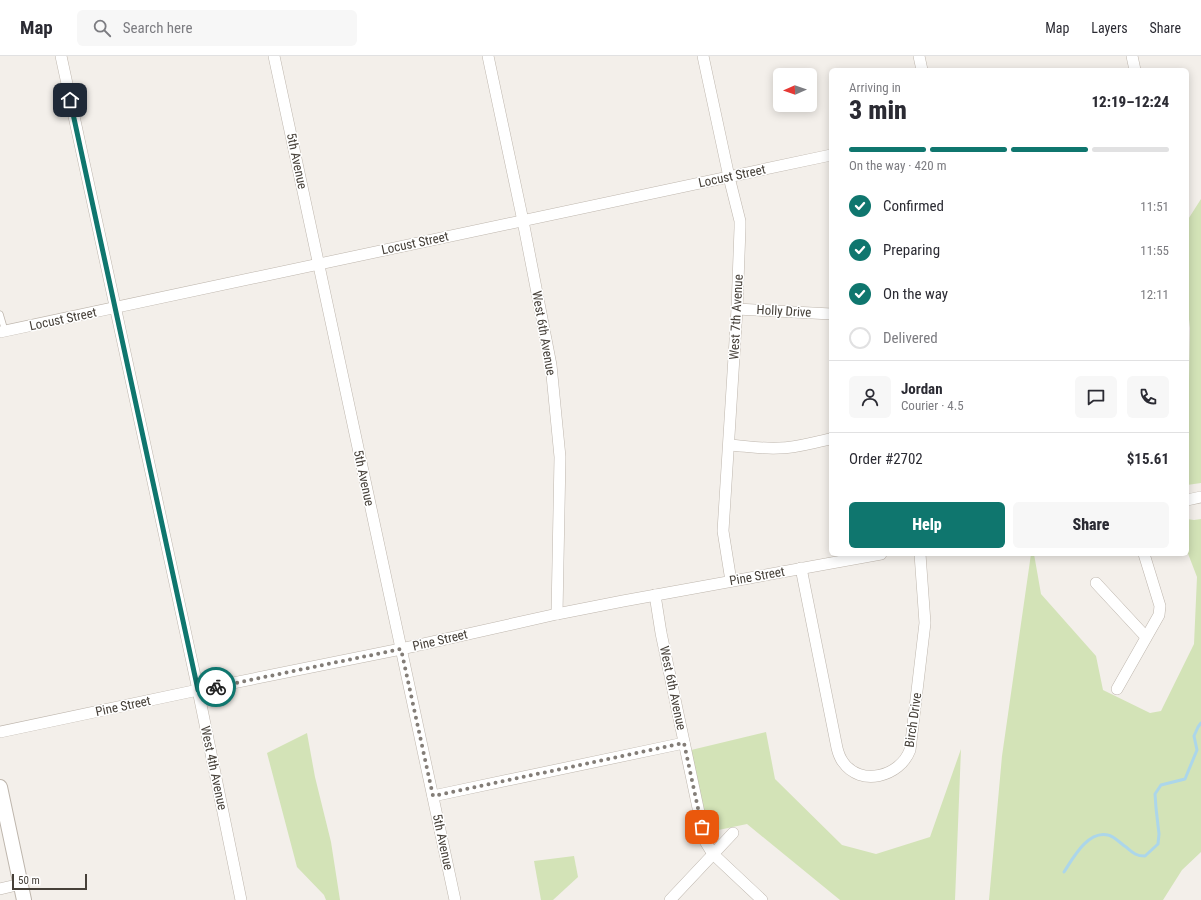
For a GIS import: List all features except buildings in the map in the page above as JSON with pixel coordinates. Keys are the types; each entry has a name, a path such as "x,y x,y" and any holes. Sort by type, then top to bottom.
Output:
{"street":[{"name":"West 4th Avenue","path":"61,56 198,690 241,900"},
{"name":"5th Avenue","path":"274,56 455,900"},
{"name":"West 6th Avenue","path":"488,56 523,221 551,365 560,457 557,614"},
{"name":"West 7th Avenue","path":"703,56 740,222 737,309 723,531 731,581"},
{"path":"918,56 921,68"},
{"path":"1132,56 1135,68"},
{"name":"Locust Street","path":"2,332 829,155"},
{"name":"Holly Drive","path":"737,309 829,314"},
{"path":"729,445 780,448 829,439"},
{"path":"1189,500 1201,497"},
{"name":"Pine Street","path":"0,732 401,649 557,614 870,556"},
{"name":"Birch Drive","path":"801,568 839,756 843,762 856,772 868,776 881,776 902,764 908,757 911,745 925,623 920,556"},
{"path":"1117,689 1158,615 1160,606 1145,556"},
{"path":"1096,583 1146,637"},
{"name":"West 6th Avenue","path":"655,595 661,632 705,841 713,854 762,900"},
{"path":"433,796 684,743"},
{"path":"0,787 24,900"},
{"path":"670,900 733,833"},
{"path":"0,889 21,884"}],"lane":[{"path":"0,314 2,332"}],"green space":[{"path":"1201,199 1201,483 1189,485 1190,328 1189,218"},
{"path":"1189,519 1201,519 1201,852 1182,870 1163,900 989,900 1002,756 1031,556 1034,556 1041,594 1096,656 1103,690 1150,713 1161,711 1194,644 1197,577 1189,556"},
{"path":"766,732 775,779 842,845 876,854 930,837 961,749 955,900 840,900 747,824 709,832 687,751"},
{"path":"307,733 315,777 331,842 340,900 326,900 324,895 297,867 267,753"},
{"path":"574,856 578,877 553,900 541,900 534,861"}],"waterway":[{"path":"1064,872 1082,846 1094,837 1108,835 1137,855 1145,856 1158,844 1159,834 1155,794 1161,785 1185,779 1197,750 1194,736 1201,723"}],"way so far":[{"path":"216,687 401,649 433,796 684,743 702,827"}],"route":[{"path":"70,100 198,690 216,687"}]}
